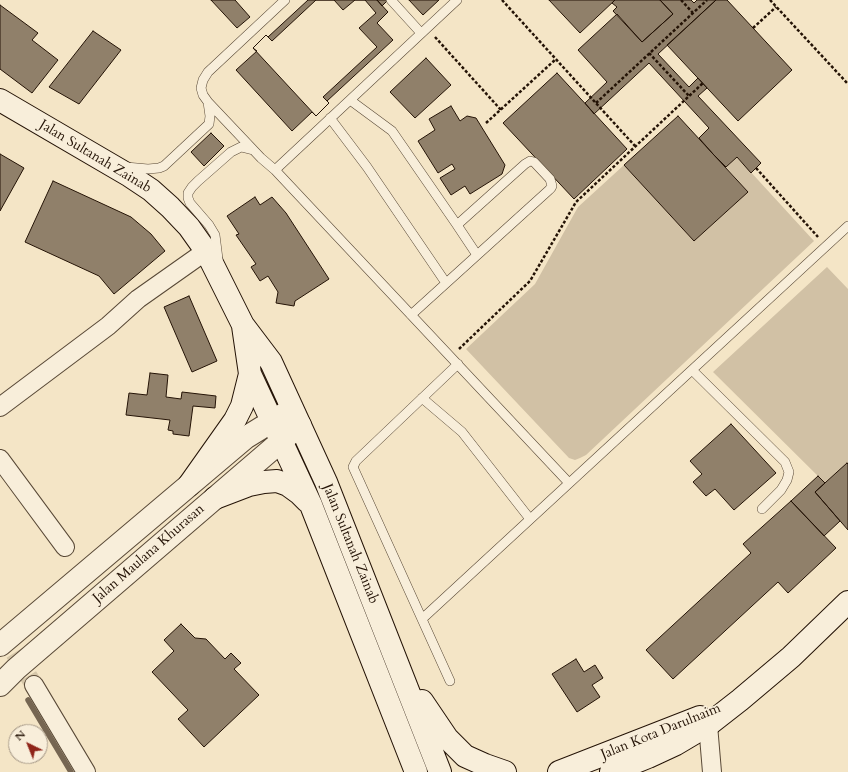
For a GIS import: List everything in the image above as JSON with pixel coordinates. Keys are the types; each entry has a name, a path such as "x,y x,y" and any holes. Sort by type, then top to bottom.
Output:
{"main road":[{"name":"Jalan Sultanah Zainab","path":"0,100 130,176 151,190 189,227 206,251 243,325 271,362 326,482 440,772"},
{"name":"Jalan Sultanah Zainab","path":"243,325 250,374 311,505 416,772"},
{"path":"190,485 236,420 242,406 250,374"},
{"name":"Jalan Maulana Khurasan","path":"0,646 245,438 272,421 296,417"},
{"name":"Jalan Maulana Khurasan","path":"0,684 281,441 296,417"},
{"path":"215,498 249,485 276,481 288,485 311,505"},
{"name":"Jalan Kota Darulnaim","path":"611,772 676,744 708,725 791,657 848,602"},
{"path":"400,669 447,738 465,756 505,772"},
{"name":"Jalan Kota Darulnaim","path":"559,772 684,724 740,700"}],"street":[{"path":"0,407 108,326 138,299 206,251"},
{"path":"0,459 65,547"},
{"path":"34,685 86,772"},
{"path":"708,725 712,772"}],"lane":[{"path":"285,0 208,72 203,80 202,88 208,102 275,170 569,483"},
{"path":"391,0 424,31"},
{"path":"275,170 457,0"},
{"path":"350,100 392,131 477,255"},
{"path":"111,165 148,169 164,166 209,124 210,116 208,102"},
{"path":"330,118 366,167 446,283"},
{"path":"220,278 215,236 209,225 190,202 188,193 198,181 231,152 241,147 254,150"},
{"path":"411,315 549,190 552,186 550,179 534,162 528,162 457,225"},
{"path":"422,619 848,226"},
{"path":"450,681 353,467 356,461 458,364"},
{"path":"692,370 785,462 789,472 787,480 781,490 762,509"},
{"path":"422,398 462,432 530,519"}],"path":[{"path":"502,0 635,146"},
{"path":"680,0 693,13"},
{"path":"596,103 707,0"},
{"path":"770,0 848,84"},
{"path":"753,28 776,7"},
{"path":"424,31 501,110"},
{"path":"649,53 689,96"},
{"path":"486,123 556,59"},
{"path":"451,357 530,281 576,202 703,83"},
{"path":"756,168 826,246"}],"shaded area":[{"path":"737,157 814,241 586,455 575,460 569,458 466,349 535,284 578,207 624,165 694,241 748,192 726,167"},
{"path":"827,267 848,289 848,464 825,483 713,372"}],"building":[{"path":"211,0 235,0 250,17 237,28"},
{"path":"308,0 377,0 388,12 377,23 393,40 327,101 329,103 316,116 312,112 292,131 236,70 257,51 253,48 266,35 268,37"},
{"path":"316,0 334,0 343,10 355,0 365,0 376,13 359,28 377,47 323,97 329,103 316,116 253,48 266,35 272,41"},
{"path":"377,0 388,0 382,6"},
{"path":"409,0 439,0 423,15"},
{"path":"549,0 615,0 580,33"},
{"path":"615,0 660,0 673,14 642,42 613,11 617,7 612,3"},
{"path":"660,0 691,0 694,3 697,0 716,0 658,54 689,87 698,78 707,88 698,96 761,163 751,173 737,157 726,167 713,154 699,138 709,128 649,63 594,114 585,103 607,82 578,50 617,14 642,42 673,14"},
{"path":"716,0 727,0 792,70 738,121 667,45"},
{"path":"0,5 38,33 32,40 58,60 32,93 0,69"},
{"path":"93,31 121,50 79,104 49,87"},
{"path":"426,58 451,85 415,118 390,92"},
{"path":"557,73 627,149 574,199 503,123"},
{"path":"451,106 460,121 467,116 476,118 505,165 502,174 470,194 465,186 451,195 440,178 455,169 452,164 438,173 418,141 435,130 429,119"},
{"path":"678,116 748,192 694,241 624,165"},
{"path":"211,133 224,146 204,166 191,152"},
{"path":"0,154 24,168 0,211"},
{"path":"53,181 131,217 151,234 165,251 114,294 99,276 25,242"},
{"path":"255,197 260,205 272,197 286,213 329,279 295,301 294,306 276,303 278,292 268,276 260,281 251,267 256,264 236,235 239,234 227,216"},
{"path":"189,296 217,361 192,372 164,307"},
{"path":"150,373 168,375 166,397 181,399 182,392 216,396 215,408 193,406 189,436 173,434 173,431 168,430 170,420 126,415 129,393 147,395"},
{"path":"731,424 776,473 734,510 715,489 706,496 693,482 702,474 690,461"},
{"path":"847,463 848,464 848,530 815,492"},
{"path":"818,476 825,483 815,492 840,521 824,536 791,501"},
{"path":"791,501 836,548 788,593 778,582 673,679 646,650 751,553 743,544"},
{"path":"181,624 195,638 206,639 225,659 231,653 241,663 234,669 259,695 204,747 178,719 188,710 152,672 174,651 164,640"},
{"path":"576,659 584,672 595,665 603,678 592,685 600,697 577,712 552,674"}],"waterway":[{"path":"28,700 71,772"}],"tunnel":[{"path":"0,630 34,685"}]}
